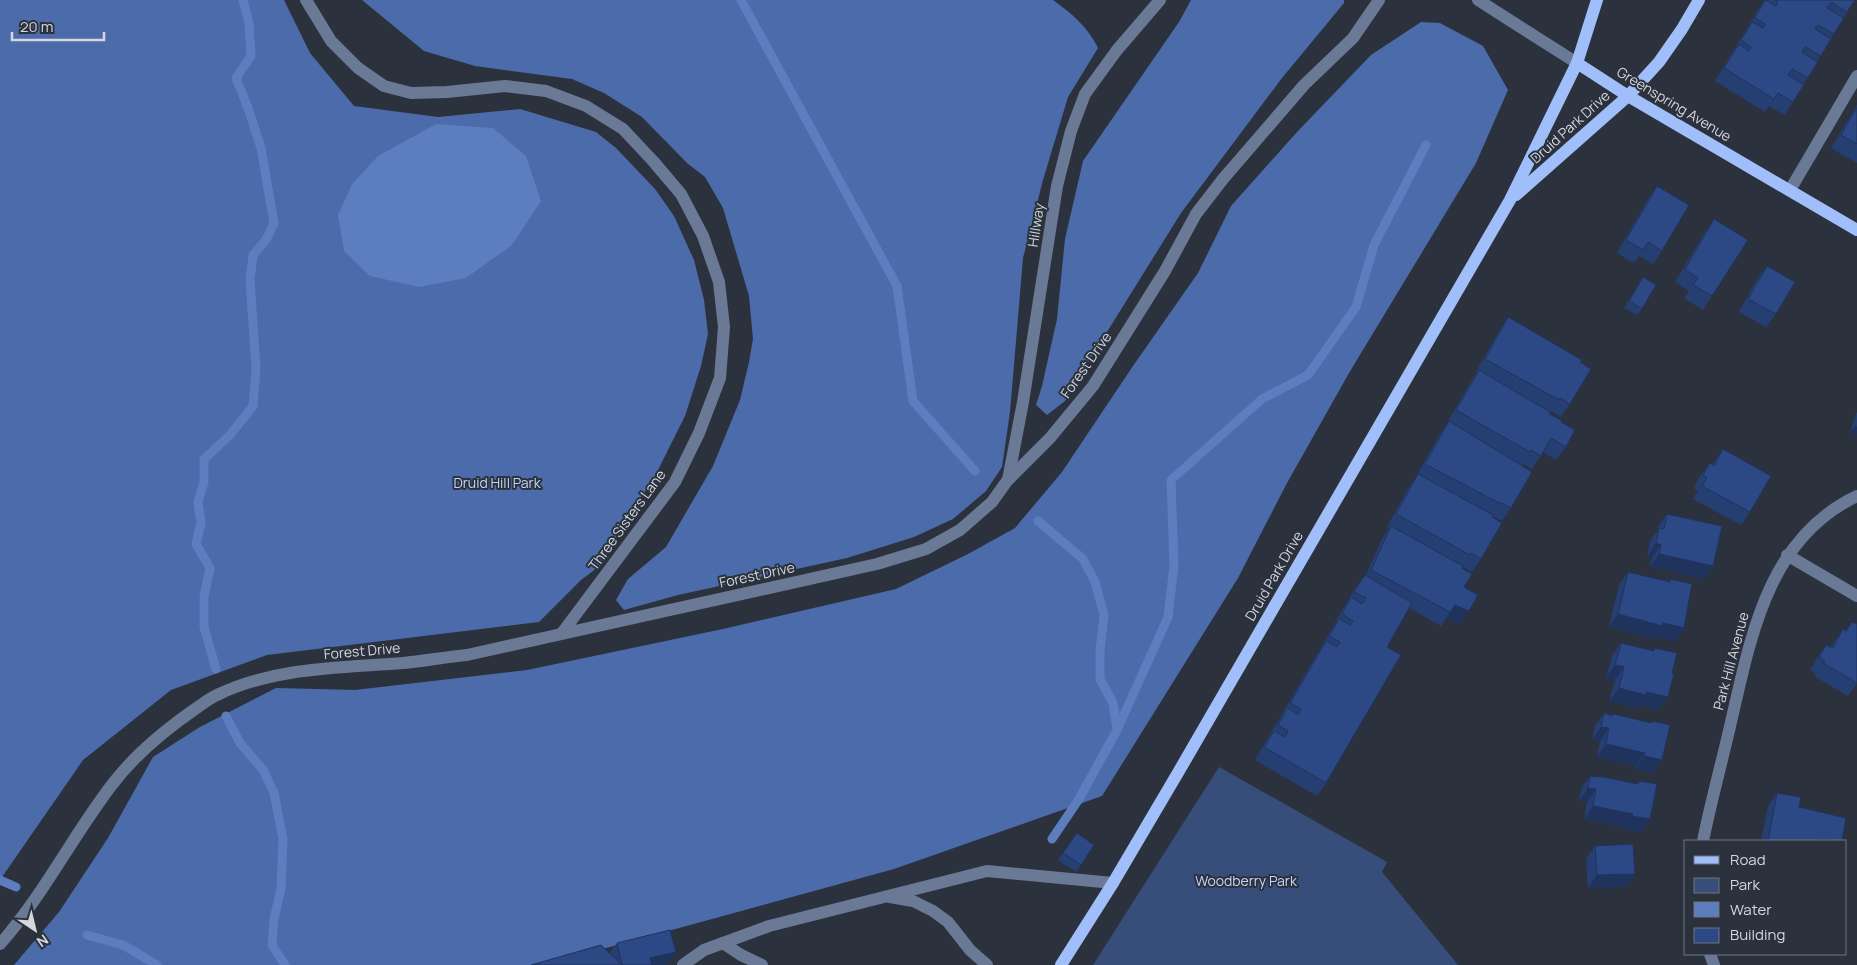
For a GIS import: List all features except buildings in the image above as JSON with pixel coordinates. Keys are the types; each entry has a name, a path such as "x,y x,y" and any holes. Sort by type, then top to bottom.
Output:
{"main road":[{"name":"Druid Park Drive","path":"1061,965 1113,883 1510,200 1577,63 1597,0"},
{"name":"Druid Park Drive","path":"1510,200 1628,96 1658,62 1682,29 1699,0"},
{"name":"Greenspring Avenue","path":"1577,63 1628,96 1857,230"}],"street":[{"name":"Three Sisters Lane","path":"306,0 331,41 358,68 384,86 411,93 447,92 505,86 546,91 586,106 623,129 653,161 680,194 703,236 719,282 724,327 720,378 700,433 675,482 562,633"},
{"name":"Hillway","path":"1008,481 1024,402 1057,186 1071,131 1085,94 1117,50 1160,0"},
{"name":"Forest Drive","path":"0,944 33,904 86,820 113,783 149,746 182,718 216,695 258,680 326,668 467,655 877,564 926,549 960,530 992,502 1008,481 1050,438 1093,386 1165,271 1196,214 1222,179 1304,85 1354,38 1379,0"},
{"name":"Greenspring Avenue","path":"1478,0 1577,63"},
{"path":"1790,190 1857,76"},
{"name":"Park Hill Avenue","path":"1703,840 1752,633 1764,599 1787,555 1813,525 1835,508 1857,496"},
{"path":"1787,555 1857,596"},
{"path":"683,965 704,950 769,926 987,871 1113,883"},
{"path":"885,896 913,902 933,911 948,922 970,950 987,965"},
{"path":"723,943 740,955 762,965"}],"green space":[{"name":"Druid Hill Park","path":"0,0 284,0 310,53 354,106 438,117 520,109 596,132 616,148 655,189 674,216 694,260 704,300 708,334 701,366 685,416 654,478 626,519 611,550 601,565 581,580 539,622 267,655 171,690 83,760 0,880"},
{"path":"362,0 1053,0 1066,10 1084,27 1098,48 1068,97 1043,180 1023,258 1010,412 1002,467 986,491 953,519 914,537 847,558 678,595 624,610 616,600 628,579 666,547 713,466 740,400 753,339 749,296 723,208 705,177 687,163 642,117 604,93 572,79 475,66 424,51"},
{"path":"1191,0 1344,0 1344,3 1282,78 1181,213 1065,401 1047,415 1036,405 1057,319 1065,239 1083,161 1179,22"},
{"path":"1421,22 1440,23 1483,46 1508,90 1476,163 1349,373 1287,483 1238,578 1102,796 894,869 544,965 14,965 59,912 108,838 153,757 200,727 276,688 355,690 527,670 723,629 896,589 968,554 1015,528 1062,472 1198,273 1231,206 1298,131 1371,55"},
{"name":"Woodberry Park","path":"1219,767 1387,862 1382,872 1458,965 1093,965"}],"water":[{"path":"436,124 493,128 526,156 541,201 512,245 466,278 419,287 370,276 344,251 338,215 352,184 378,156"}],"waterway":[{"path":"216,669 204,627 204,597 210,568 196,544 201,523 198,502 204,482 204,459 230,435 253,406 256,368 250,280 253,255 266,240 274,223 261,148 236,78 251,56 249,23 243,0"},
{"path":"741,0 897,286 913,401 975,471"},
{"path":"1052,839 1079,799 1117,730 1168,617 1174,566 1171,480 1262,399 1308,375 1356,307 1374,245 1426,145"},
{"path":"1038,521 1083,559 1095,582 1104,615 1100,651 1100,679 1113,703 1117,730"},
{"path":"226,716 240,743 263,770 274,793 283,839 281,889 274,919 272,945 285,965"},
{"path":"0,880 16,887"},
{"path":"87,935 123,945 157,965"}]}
